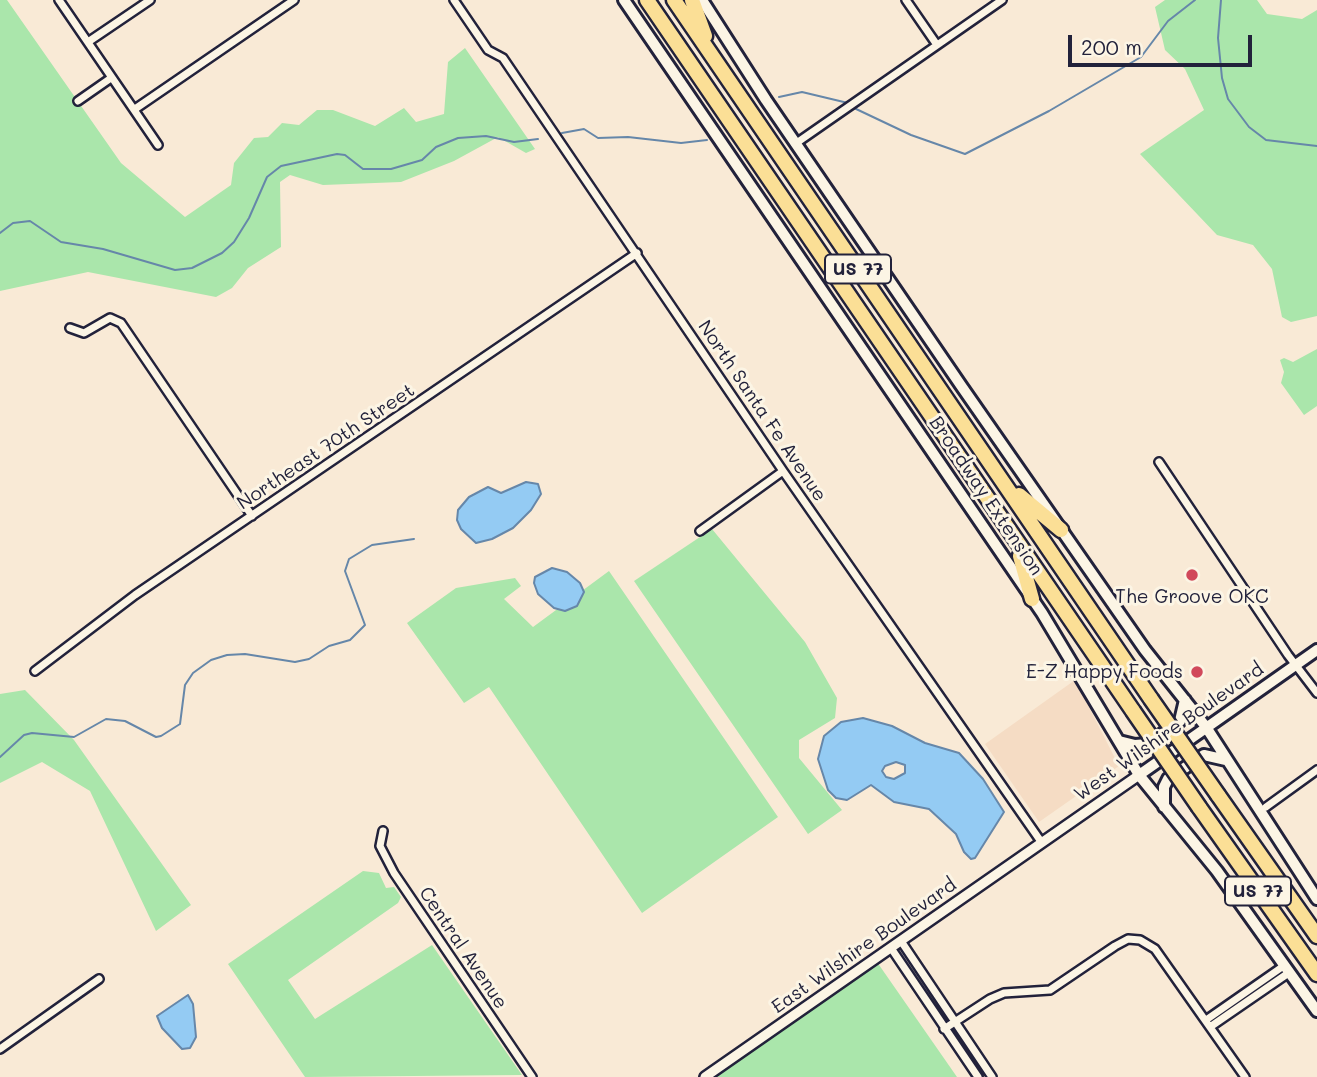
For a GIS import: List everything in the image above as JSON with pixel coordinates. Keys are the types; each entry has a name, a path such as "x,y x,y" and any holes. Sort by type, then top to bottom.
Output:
{"highway":[{"name":"Broadway Extension","path":"647,0 1015,541 1317,974"},
{"name":"Broadway Extension","path":"674,0 1151,699 1317,936"},
{"path":"692,0 711,54"},
{"path":"1006,484 1061,530"},
{"path":"1015,541 1032,599"}],"main road":[{"name":"Broadway Extension","path":"624,0 1032,599 1139,775 1217,871 1317,1011"},
{"path":"702,0 795,144 1061,530 1145,650 1206,727 1317,899"},
{"name":"West Wilshire Boulevard","path":"1139,775 1317,650"},
{"path":"1119,741 1135,745 1148,744 1180,720 1185,700"},
{"path":"1164,807 1164,787 1168,779 1204,755 1226,760"}],"street":[{"path":"59,0 158,145"},
{"path":"88,42 150,0"},
{"path":"135,109 294,0"},
{"name":"North Santa Fe Avenue","path":"454,0 488,50 503,58 783,471 1042,843"},
{"path":"906,0 937,45"},
{"path":"795,144 1002,0"},
{"path":"78,101 111,78"},
{"name":"Northeast 70th Street","path":"35,671 135,595 637,253"},
{"path":"70,328 79,334 110,318 121,323 252,516"},
{"path":"1159,462 1317,692"},
{"path":"700,531 783,471"},
{"path":"1266,807 1317,770"},
{"name":"West Wilshire Boulevard","path":"1042,843 1139,775"},
{"name":"Central Avenue","path":"383,831 381,849 394,873 533,1077"},
{"name":"East Wilshire Boulevard","path":"705,1077 1042,843"},
{"path":"944,1029 1004,993 1050,990 1128,939 1140,940 1155,949 1245,1077"},
{"path":"901,941 992,1077"},
{"path":"891,948 978,1077"},
{"path":"1208,1024 1287,968"},
{"path":"0,1049 99,979"}],"shaded area":[{"path":"1075,680 1119,766 1039,822 985,744"}],"green space":[{"path":"0,0 7,0 121,163 185,217 231,185 234,163 254,138 268,137 282,123 299,125 317,110 333,110 375,126 404,108 416,122 444,114 448,62 465,48 535,149 526,153 498,137 454,161 401,182 323,185 290,175 280,182 281,247 248,268 232,288 216,297 88,272 0,291"},
{"path":"1165,0 1257,0 1267,14 1302,19 1317,10 1317,316 1291,322 1282,317 1272,269 1253,245 1217,235 1140,154 1204,110 1185,69 1165,50 1155,7"},
{"path":"1317,349 1317,406 1304,415 1281,383 1284,372 1280,360 1284,358 1293,362"},
{"path":"712,529 805,642 837,698 835,718 799,740 799,758 842,810 808,834 634,581"},
{"path":"609,571 778,817 642,913 489,687 464,703 407,623 456,588 515,578 521,586 504,599 533,627"},
{"path":"25,690 74,740 191,905 156,931 90,791 42,762 0,783 0,694"},
{"path":"363,871 379,873 386,888 394,887 401,897 398,903 288,980 315,1019 432,945 522,1075 305,1077 228,964"},
{"path":"877,962 957,1077 712,1077"}],"water":[{"path":"526,482 538,484 541,494 531,510 513,528 492,539 476,543 461,529 457,520 458,510 469,497 488,487 501,493"},
{"path":"552,568 567,572 580,583 584,592 577,606 565,611 554,608 538,594 535,577"},
{"path":"863,718 892,726 925,743 959,753 983,779 1004,812 975,858 971,859 964,852 956,834 929,809 894,802 871,785 847,800 836,798 828,790 818,759 824,736 841,722","holes":["896,762 905,765 905,773 894,779 886,777 882,771 885,766"]},
{"path":"188,995 193,1004 196,1037 190,1048 182,1049 162,1028 157,1016"}],"waterway":[{"path":"854,108 911,135 965,154 1049,111 1141,57 1168,21 1195,0"},
{"path":"1221,0 1218,38 1222,78 1228,99 1249,127 1266,140 1317,146"},
{"path":"779,97 802,92 848,103"},
{"path":"562,133 584,129 598,138 628,137 681,143 707,140"},
{"path":"0,233 13,223 30,221 61,242 103,249 175,270 192,268 222,253 234,242 249,218 267,177 281,166 337,154 345,155 363,169 391,169 422,160 436,147 458,138 486,136 514,142 538,139"},
{"path":"0,757 24,735 32,733 74,737 106,719 125,721 156,737 161,736 180,724 185,685 193,673 211,660 227,655 245,654 295,662 309,659 329,646 350,640 365,625 345,571 349,559 372,545 414,539"}],"place":[{"name":"The Groove OKC","path":"1192,575"},
{"name":"E-Z Happy Foods","path":"1197,672"}]}
